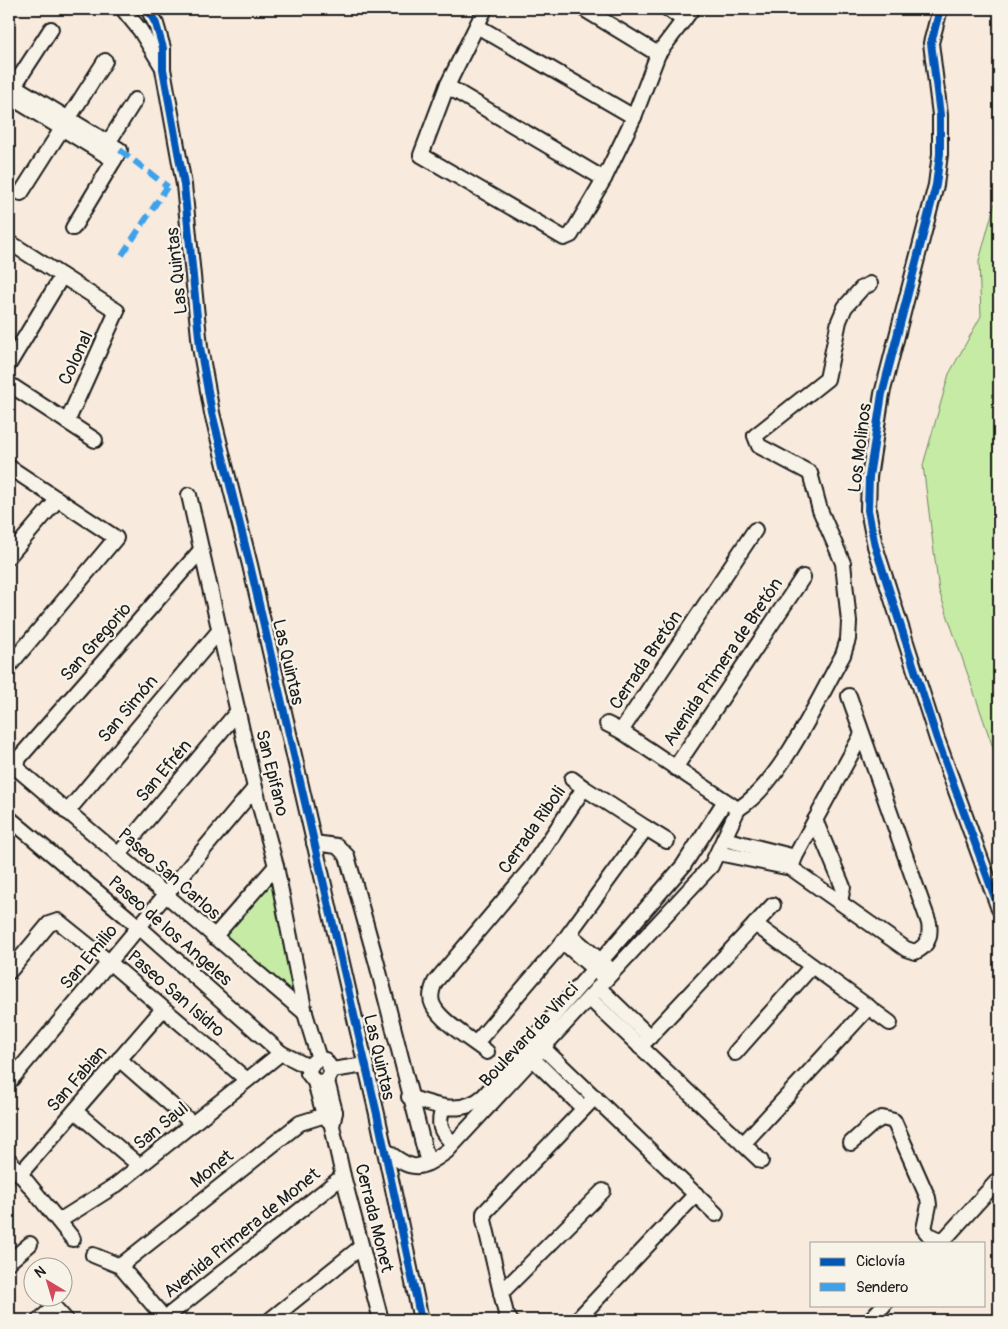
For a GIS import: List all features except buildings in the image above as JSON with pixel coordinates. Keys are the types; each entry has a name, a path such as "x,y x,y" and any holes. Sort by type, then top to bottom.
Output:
{"street":[{"name":"Las Quintas","path":"123,9 140,30 163,69"},
{"name":"Las Quintas","path":"148,9 163,48 163,69 184,185 192,276 205,380 314,843 421,1320"},
{"path":"485,9 448,86 421,150 425,158 564,238 571,235 604,179 634,117 658,54 688,14 668,9"},
{"path":"584,9 658,54"},
{"name":"Los Molinos","path":"940,9 931,43 940,115 940,154 936,185 882,394 869,477 868,510 875,546 937,739 999,909"},
{"path":"477,26 634,117"},
{"path":"51,29 10,89 117,155"},
{"path":"21,193 105,61"},
{"path":"448,86 604,179"},
{"path":"108,143 135,100"},
{"path":"64,123 108,143 117,155"},
{"path":"74,228 117,155"},
{"path":"9,242 62,276 9,364"},
{"name":"Colonal","path":"62,276 116,310 117,314 67,422"},
{"path":"738,809 749,803 781,766 843,654 848,639 849,622 843,563 820,510 810,473 759,446 756,436 827,379 839,321 844,307 862,288 870,284"},
{"path":"9,384 94,440"},
{"path":"9,467 116,538 9,666"},
{"name":"San Epifano","path":"189,495 255,788 276,866 314,1063 311,1078 325,1078"},
{"path":"9,556 58,499"},
{"name":"Cerrada Bretón","path":"738,809 621,731 755,530"},
{"name":"San Gregorio","path":"20,758 201,550"},
{"name":"Avenida Primera de Bretón","path":"675,768 803,577"},
{"name":"San Simón","path":"67,812 219,631"},
{"path":"724,839 793,862 840,902 906,949 915,952 922,949 928,940 929,922 861,736 849,696"},
{"name":"San Efrén","path":"118,855 238,712"},
{"path":"607,724 621,731"},
{"path":"793,862 861,736"},
{"name":"Paseo San Carlos","path":"20,758 17,766 18,770 305,1013"},
{"path":"572,779 584,788"},
{"name":"San Emilio","path":"9,1082 255,788"},
{"name":"Cerrada Riboli","path":"487,1052 435,1008 432,1003 432,989 435,982 531,868 584,788 667,841"},
{"name":"Boulevard da Vinci","path":"725,801 696,848 598,966 484,1096 468,1106 476,1119 606,980 716,856 738,809"},
{"name":"Paseo de los Angeles","path":"9,818 138,927 281,1053 314,1063 330,1064 325,1078"},
{"path":"815,820 843,887 840,902"},
{"path":"476,1043 566,938 646,828"},
{"name":"Las Quintas","path":"314,843 337,846 347,856 377,964 424,1164"},
{"path":"696,848 716,856 793,862"},
{"path":"214,937 276,866"},
{"path":"645,1042 773,905"},
{"name":"Paseo San Isidro","path":"9,972 49,924 55,921 61,923 247,1080"},
{"path":"755,924 890,1023"},
{"path":"566,938 598,966 645,1042"},
{"path":"735,1053 812,966"},
{"path":"589,998 645,1042 743,1144 762,1161"},
{"path":"743,1144 868,1007"},
{"name":"San Fabian","path":"20,1174 163,1009"},
{"path":"543,1048 716,1214"},
{"name":"San Saul","path":"59,1220 98,1197 140,1166 281,1053"},
{"path":"119,1059 193,1124"},
{"path":"533,1059 583,1108"},
{"path":"325,1078 365,1065"},
{"name":"Cerrada Monet","path":"325,1078 330,1117 343,1176 380,1320"},
{"path":"409,1097 443,1108 468,1106"},
{"path":"510,1320 506,1314 484,1213 595,1097"},
{"path":"443,1108 440,1117 440,1129 453,1143"},
{"path":"75,1111 140,1166"},
{"name":"Monet","path":"120,1266 300,1123 330,1117"},
{"path":"852,1143 872,1124 882,1118 894,1121 928,1198 929,1205 924,1229 929,1235 942,1242 999,1179"},
{"path":"384,1149 409,1166 424,1164 447,1150 476,1119"},
{"path":"9,1160 73,1239"},
{"name":"Avenida Primera de Monet","path":"165,1320 343,1176"},
{"path":"501,1293 603,1191"},
{"path":"577,1320 696,1194"},
{"path":"9,1262 30,1244"},
{"path":"270,1320 361,1247"},
{"path":"93,1255 120,1266 165,1320"},
{"path":"870,1320 883,1306"},
{"path":"39,1320 54,1308 66,1320"}],"green space":[{"path":"997,9 999,9 999,188 994,141 993,83"},
{"path":"999,188 999,765 939,591 923,465 949,374 981,316 979,261"},
{"path":"275,874 296,996 219,937"}],"marked path":[{"path":"120,150 168,187"},
{"path":"122,255 167,187"}],"cycle path":[{"path":"148,9 156,24 163,48 163,69 184,185 200,347 212,413 250,565 377,1114 421,1320"},
{"path":"940,9 931,43 940,115 940,154 936,185 882,394 869,477 868,510 875,546 937,739 999,909"}]}
